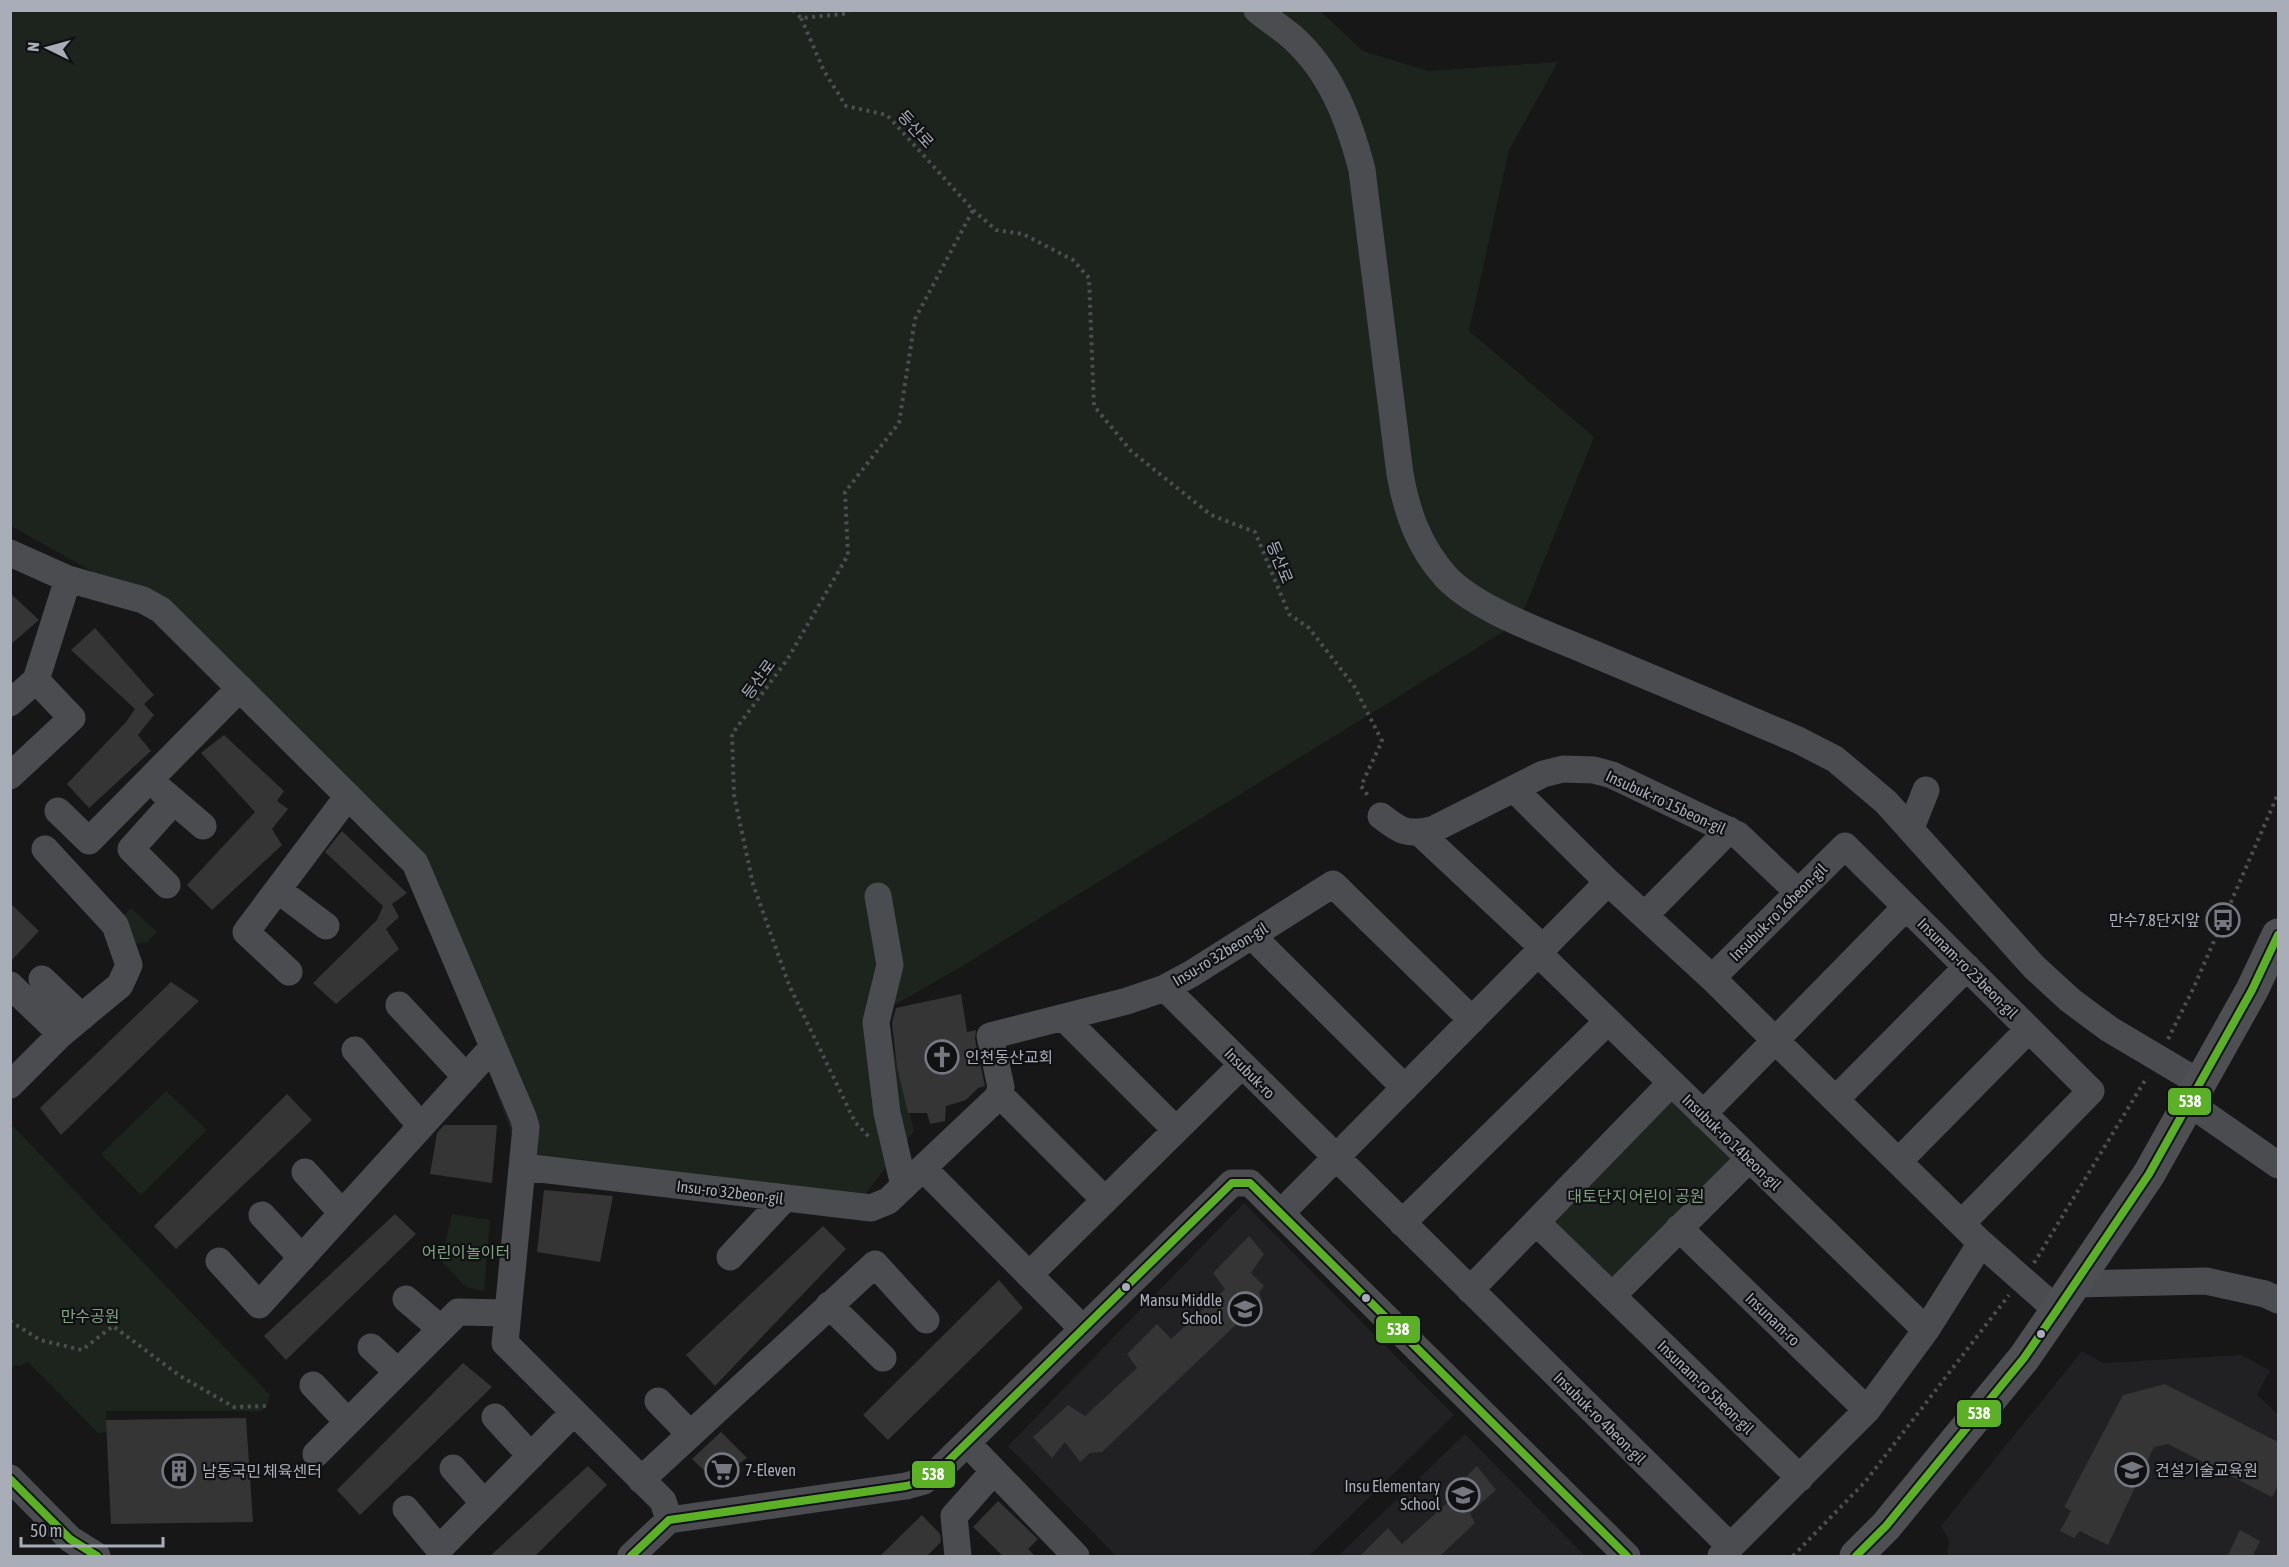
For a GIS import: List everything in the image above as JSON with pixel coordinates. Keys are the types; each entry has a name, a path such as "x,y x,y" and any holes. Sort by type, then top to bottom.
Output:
{"main road":[{"path":"1856,1557 1886,1526 2010,1376 2066,1297 2149,1174 2252,990 2278,935"}],"street":[{"path":"1257,10 1292,36 1316,63 1333,88 1354,137 1362,170 1400,474 1414,529 1430,557 1448,579 1474,599 1519,622 1798,740 1835,759 1886,802 2034,967 2070,1000 2109,1029 2158,1058 2278,1165"},
{"path":"10,553 68,579 143,600 161,610 415,862 526,1127 506,1308 505,1343 663,1501 669,1520"},
{"path":"12,699 36,680 68,579"},
{"path":"10,776 72,718 36,680"},
{"path":"58,812 89,842 240,688"},
{"name":"Insubuk-ro 15beon-gil","path":"1420,833 1432,830 1515,790 1542,774 1563,769 1594,770 1612,775 1738,835 1798,892"},
{"path":"150,780 203,826"},
{"path":"1515,790 1608,882 1712,978 1981,1243 2022,1279 2066,1297 2206,1281 2265,1294 2278,1300"},
{"path":"1911,828 1926,790"},
{"path":"289,972 246,932 348,796"},
{"path":"167,885 131,849 174,801"},
{"path":"1381,816 1394,826 1412,834 1420,833 1540,950"},
{"path":"1645,915 1729,830"},
{"name":"Insubuk-ro 16beon-gil","path":"1712,978 1845,846"},
{"name":"Insunam-ro 23beon-gil","path":"1845,846 2091,1091 1962,1223"},
{"path":"13,1078 71,1025 120,985 129,965 115,925 45,849"},
{"path":"1282,1212 1608,882"},
{"name":"Insu-ro 32beon-gil","path":"523,1167 871,1209 888,1201 909,1173 998,1097 1001,1087 990,1036 1127,1001 1165,988 1333,884 1472,1020"},
{"path":"278,890 326,926"},
{"path":"878,896 890,965 876,1022 887,1113 909,1173 1029,1275 1083,1329"},
{"path":"1703,1114 1906,907"},
{"path":"1252,936 1405,1088"},
{"name":"Insubuk-ro 14beon-gil","path":"1540,950 1608,1021 1926,1330"},
{"path":"1836,1099 1966,967"},
{"path":"42,979 71,1025"},
{"path":"10,985 71,1025"},
{"name":"Insubuk-ro","path":"1165,988 1336,1158"},
{"path":"399,1005 466,1077"},
{"path":"1064,1018 1176,1130"},
{"path":"1402,1223 1608,1021"},
{"path":"1899,1161 2029,1029"},
{"path":"219,1261 259,1305 493,1047"},
{"path":"354,1050 421,1126"},
{"path":"1029,1275 1242,1065"},
{"path":"1470,1290 1671,1083"},
{"path":"999,1094 1105,1200"},
{"name":"Insubuk-ro 4beon-gil","path":"1336,1158 1470,1290 1726,1552"},
{"path":"1612,1296 1749,1159"},
{"path":"305,1172 342,1213"},
{"path":"632,1557 669,1520 906,1486 924,1481 937,1472 967,1443 1232,1183 1251,1183 1627,1557"},
{"path":"730,1257 785,1198"},
{"path":"262,1215 302,1258"},
{"name":"Insunam-ro 5beon-gil","path":"1536,1222 1800,1478"},
{"name":"Insunam-ro","path":"1679,1228 1867,1410"},
{"path":"1726,1552 1867,1410 1926,1330 1981,1243"},
{"path":"641,1480 874,1264 926,1320"},
{"path":"406,1299 441,1329"},
{"path":"452,1299 506,1308"},
{"path":"830,1305 883,1358"},
{"path":"316,1454 458,1312 506,1308"},
{"path":"371,1347 398,1372"},
{"path":"314,1385 348,1422"},
{"path":"658,1401 690,1434"},
{"path":"406,1509 439,1549 574,1413"},
{"path":"495,1417 531,1456"},
{"path":"967,1443 1076,1557"},
{"path":"453,1468 484,1503"},
{"path":"958,1557 954,1516 994,1471"},
{"path":"10,1478 70,1539 97,1557"}],"path":[{"name":"등산로","path":"793,10 801,18 824,71 846,106 887,115 973,210 996,230 1023,234 1073,260 1089,278 1094,406 1131,451 1211,515 1255,532 1289,614 1309,628 1354,686 1382,741 1361,786 1381,816"},
{"path":"801,18 843,14 850,10"},
{"name":"등산로","path":"909,1173 891,1153 874,1144 855,1122 789,985 753,884 734,795 732,734 787,660 848,555 844,492 899,423 915,318 973,210"},
{"path":"1793,1557 1865,1482 2036,1260 2158,1058 2194,987 2278,794"},
{"path":"10,1321 40,1340 82,1350 113,1326 180,1376 234,1407 269,1406"}],"shaded area":[{"name":"Mansu Middle School","path":"1244,1203 1454,1415 1309,1556 1116,1556 1008,1446"},
{"name":"건설기술교육원","path":"2082,1351 2103,1363 2241,1355 2270,1370 2257,1395 2278,1414 2278,1556 1947,1556 1949,1540 1941,1526"},
{"name":"Insu Elementary School","path":"1465,1434 1585,1556 1338,1556"}],"green space":[{"path":"1319,10 1363,51 1428,71 1558,62 1509,150 1469,331 1594,437 1519,622 959,968 884,1011 914,1131 855,1207 523,1167 422,879 161,610 11,526 11,11"},
{"path":"131,908 157,932 147,942 117,947 105,935"},
{"name":"대토단지 어린이 공원","path":"1671,1083 1749,1159 1612,1296 1536,1222"},
{"path":"166,1091 207,1130 141,1195 101,1154"},
{"name":"만수공원","path":"10,1123 270,1395 268,1404 261,1411 106,1411 107,1432 98,1433 28,1362 11,1368"},
{"name":"어린이놀이터","path":"452,1214 490,1220 484,1291 466,1287 441,1261"}],"building":[{"path":"10,593 39,620 10,645"},
{"path":"95,628 154,695 144,704 154,715 138,735 151,751 89,808 67,784 126,722 135,709 71,650"},
{"path":"224,735 284,791 277,801 288,809 272,829 282,845 212,910 187,885 255,812 201,753"},
{"path":"342,831 407,893 392,904 399,917 386,929 399,949 336,1004 313,983 377,920 383,906 325,852"},
{"path":"10,903 39,931 10,962"},
{"path":"171,982 199,1001 61,1135 40,1108"},
{"name":"인천동산교회","path":"961,994 967,1032 976,1030 975,1039 985,1086 978,1088 966,1100 946,1106 945,1121 930,1124 927,1113 908,1113 897,1067 892,1023 896,1008"},
{"path":"287,1094 312,1120 176,1249 154,1226"},
{"path":"444,1125 497,1125 492,1183 430,1174 437,1133"},
{"path":"544,1190 613,1196 600,1262 537,1252"},
{"path":"395,1214 416,1234 286,1360 264,1336"},
{"path":"823,1226 846,1249 715,1386 686,1355"},
{"path":"1249,1236 1264,1254 1251,1273 1264,1286 1259,1292 1262,1300 1102,1452 1090,1453 1080,1462 1065,1442 1052,1458 1033,1437 1068,1405 1085,1416 1137,1368 1127,1354 1157,1324 1171,1339 1225,1289 1213,1273"},
{"path":"999,1280 1023,1308 888,1440 863,1415"},
{"path":"463,1363 492,1387 360,1515 337,1490"},
{"path":"2165,1384 2278,1442 2278,1485 2272,1497 2168,1444 2154,1447 2108,1545 2080,1531 2074,1538 2060,1531 2071,1511 2064,1507 2123,1395"},
{"name":"남동국민 체육센터","path":"246,1418 253,1522 111,1524 106,1420"},
{"path":"721,1432 747,1458 714,1480 692,1459"},
{"path":"588,1466 607,1485 534,1557 489,1557"},
{"path":"1477,1466 1496,1490 1470,1513 1475,1523 1439,1557 1359,1557 1388,1528 1402,1544 1449,1501 1446,1497"},
{"path":"998,1501 1038,1539 1028,1549 1036,1557 1004,1557 973,1527"},
{"path":"922,1515 940,1534 941,1542 926,1557 879,1557"},
{"path":"2240,1530 2260,1541 2252,1557 2227,1557"}],"transit line":[{"name":"538","path":"1856,1556 1886,1526 2024,1358 2057,1310 2149,1174 2252,990 2278,935"},
{"name":"538","path":"631,1556 669,1520 906,1486 924,1481 937,1472 1232,1183 1250,1183 1627,1556"},
{"name":"538","path":"10,1479 70,1539 97,1556"}],"place":[{"name":"만수7.8단지앞","path":"2223,920"},
{"name":"인천동산교회","path":"942,1057"},
{"name":"Mansu Middle School","path":"1245,1309"},
{"name":"7-Eleven","path":"722,1470"},
{"name":"건설기술교육원","path":"2132,1470"},
{"name":"남동국민 체육센터","path":"179,1471"},
{"name":"Insu Elementary School","path":"1463,1495"}]}
